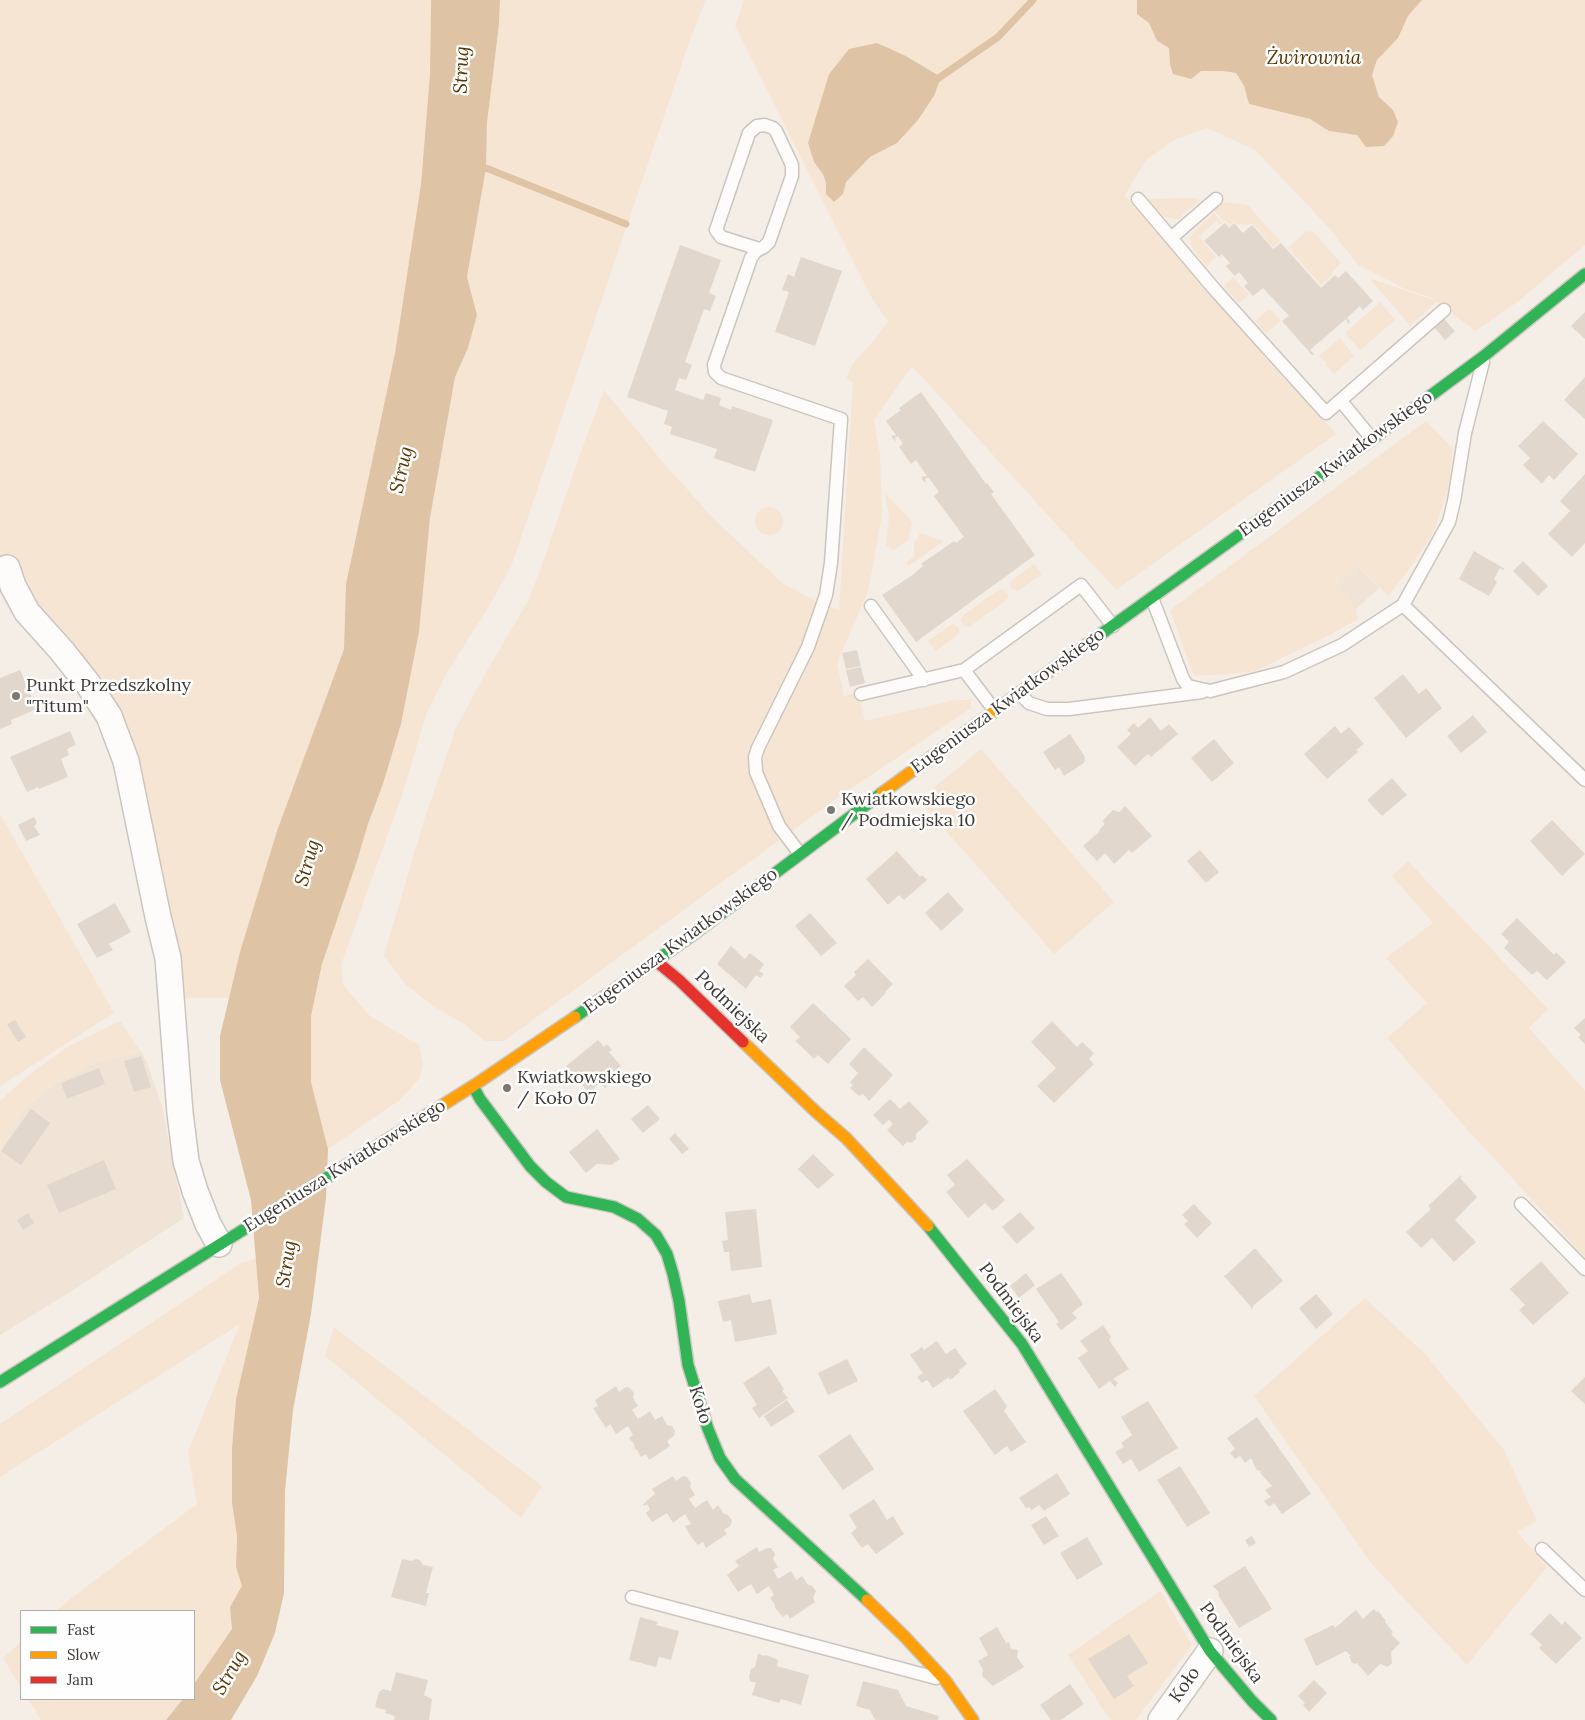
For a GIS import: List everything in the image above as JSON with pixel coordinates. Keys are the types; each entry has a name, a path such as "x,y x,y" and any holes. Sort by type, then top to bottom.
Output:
{"street":[{"name":"Eugeniusza Kwiatkowskiego","path":"0,1382 473,1086 656,961 893,784 1372,439 1484,356 1585,274"},
{"path":"7,568 12,586 27,612 62,651 109,716 126,762 168,958 180,1113 186,1161 208,1224 219,1244"},
{"name":"Podmiejska","path":"656,961 674,975 815,1111 846,1138 922,1219 1022,1344 1210,1650 1270,1720"},
{"name":"Koło","path":"473,1086 480,1099 530,1166 546,1182 566,1197 614,1207 638,1219 656,1235 667,1254 673,1274 679,1300 688,1365 699,1403 720,1458 735,1479 863,1596 946,1680 973,1720"},
{"name":"Koło","path":"1161,1720 1210,1650"}],"lane":[{"path":"759,250 721,237 716,230 749,133 756,126 765,125 776,131 793,170 769,242 751,258 715,361 715,372 721,378 841,419 831,562 826,595 808,647 755,757 756,772 779,826 800,854"},
{"path":"1138,199 1216,291 1326,413 1444,310"},
{"path":"1172,238 1216,199"},
{"path":"1020,693 1029,703 1047,709 1069,709 1210,691 1284,672 1342,645 1403,605 1448,522 1454,501 1465,432 1484,356"},
{"path":"1341,401 1372,439"},
{"path":"861,694 964,670 1081,585 1113,626"},
{"path":"1152,598 1183,679 1188,686 1210,691"},
{"path":"1403,605 1585,780"},
{"path":"871,606 924,680"},
{"path":"964,670 995,711"},
{"path":"1521,1204 1585,1269"},
{"path":"1542,1549 1585,1590"},
{"path":"632,1597 946,1680"}],"shaded area":[{"path":"0,0 431,0 430,74 421,184 395,353 346,584 344,649 277,831 240,952 229,998 179,998 122,773 92,706 79,686 0,592"},
{"path":"500,0 706,0 691,37 511,567 488,608 447,673 426,715 403,792 341,965 344,986 370,1016 419,1045 423,1065 419,1079 400,1100 328,1149 311,1082 311,1016 322,964 383,784 401,724 419,632 430,518 455,377 468,348 477,315 467,277 486,168 487,123 499,24"},
{"path":"744,0 1137,0 1142,16 1149,23 1157,41 1169,48 1170,64 1201,71 1236,73 1244,86 1249,104 1310,119 1329,131 1357,135 1393,110 1379,97 1372,75 1377,60 1398,38 1408,16 1422,0 1585,0 1585,245 1519,301 1475,331 1432,298 1403,288 1358,265 1330,229 1255,150 1207,128 1176,139 1146,160 1125,195 1272,365 1336,434 1116,590 912,366 874,420 880,454 882,515 868,592 837,663 844,696 858,693 865,721 971,698 971,708 840,796 504,1041 485,1041 464,1024 433,1006 405,984 384,955 425,817 456,728 528,601 604,390 667,467 714,519 782,583 814,600 839,610 853,382 846,379 853,363 888,321 871,297 735,26","holes":["849,49 906,56 940,77 934,96 918,120 897,143 870,157 846,182 843,194 834,202 827,194 823,174 814,162 808,143 829,74"]},
{"path":"1192,198 1200,200 1178,219 1163,216 1147,199"},
{"path":"1223,202 1248,205 1280,241 1273,247 1252,223 1249,225 1237,224 1234,221 1230,225 1225,220 1224,222 1214,210"},
{"path":"1214,213 1222,223 1220,225 1216,221 1199,237 1216,257 1206,266 1190,243 1191,236"},
{"path":"1307,231 1314,232 1341,263 1321,285 1288,248"},
{"path":"1233,277 1249,294 1239,303 1224,286"},
{"path":"1372,279 1434,300 1436,302 1410,326"},
{"path":"1380,302 1395,320 1360,350 1345,333"},
{"path":"1269,309 1281,321 1266,333 1255,321"},
{"path":"1340,338 1354,356 1334,374 1326,365 1327,363 1319,356"},
{"path":"1426,421 1453,449 1448,490 1433,534 1388,596 1358,566 1336,587 1356,609 1358,619 1330,635 1255,671 1194,676 1170,610"},
{"path":"885,493 912,522 908,540 894,550 886,545 889,517"},
{"path":"769,507 779,511 783,521 779,531 769,535 759,531 755,521 759,511"},
{"path":"920,533 944,541 909,566 906,563 914,556 914,543"},
{"path":"1034,564 1042,574 1018,591 1013,590 1010,586 1011,581"},
{"path":"1358,566 1379,588 1356,609 1335,587"},
{"path":"1000,589 1005,590 1008,599 969,627 965,626 961,621 962,616"},
{"path":"952,624 956,625 959,629 959,634 936,651 928,641"},
{"path":"981,749 1114,902 1054,954 919,800"},
{"path":"0,814 114,1013 0,1086"},
{"path":"1408,861 1548,1009 1529,1028 1585,1091 1585,1257 1474,1137 1387,1038 1427,1003 1386,958 1433,923 1392,876"},
{"path":"120,1021 141,1052 95,1063 55,1084 23,1109 0,1152 0,1101 27,1076 69,1046"},
{"path":"141,1052 146,1060 162,1106 184,1218 0,1335 0,1152 23,1109 55,1084 95,1063"},
{"path":"256,1258 259,1298 236,1399 232,1448 232,1503 237,1536 236,1566 242,1586 230,1607 232,1629 195,1683 195,1610 57,1610 197,1504 188,1452 240,1324 0,1477 0,1424 239,1264"},
{"path":"1365,1298 1425,1354 1504,1450 1537,1521 1517,1532 1547,1567 1467,1665 1374,1567 1254,1396"},
{"path":"334,1327 542,1486 521,1518 325,1356"},
{"path":"1160,1591 1192,1645 1136,1720 1110,1720 1068,1655"},
{"path":"20,1643 20,1686 3,1658"},
{"path":"29,1700 182,1700 166,1720 41,1720"}],"water":[{"name":"Strug","path":"431,0 500,0 499,24 487,123 486,168 467,277 477,315 468,348 455,377 430,518 419,632 401,724 383,784 322,964 311,1016 311,1082 328,1149 326,1198 311,1314 293,1410 285,1491 284,1593 275,1633 257,1676 231,1720 166,1720 182,1700 195,1700 195,1683 232,1629 230,1607 242,1586 236,1567 237,1536 232,1503 232,1448 236,1399 259,1298 251,1200 220,1080 220,1036 240,952 277,831 344,649 346,584 395,353 421,184 430,74"},
{"name":"Żwirownia","path":"1137,0 1422,0 1408,16 1398,38 1377,60 1372,75 1379,97 1393,110 1398,122 1393,136 1384,146 1366,147 1357,135 1329,131 1310,119 1249,104 1244,86 1236,73 1201,71 1191,79 1173,74 1169,48 1157,41 1149,23 1137,14"},
{"path":"877,43 906,56 941,77 934,96 918,120 897,143 870,157 846,182 843,194 834,202 826,194 826,183 823,174 814,162 808,143 829,74 849,49"}],"building":[{"path":"1225,223 1229,228 1234,223 1243,233 1252,225 1273,249 1281,243 1321,288 1335,275 1338,278 1346,271 1373,301 1363,310 1360,306 1347,318 1350,322 1348,324 1346,319 1310,350 1314,354 1312,355 1282,321 1289,316 1263,288 1253,296 1244,286 1248,283 1239,272 1235,276 1226,266 1230,263 1222,254 1219,257 1204,241"},
{"path":"680,245 721,260 709,293 716,296 710,311 704,309 685,362 692,365 686,380 679,378 675,390 703,400 706,393 721,398 719,405 731,410 732,406 773,420 755,472 714,458 717,449 670,434 672,427 664,424 668,411 627,397"},
{"path":"801,257 842,271 815,346 775,332 789,292 782,290 788,274 794,277"},
{"path":"1585,312 1585,339 1571,326"},
{"path":"1444,319 1455,331 1445,340 1434,327"},
{"path":"1585,377 1585,419 1564,400"},
{"path":"921,392 986,484 994,492 991,494 1035,555 916,642 882,595 914,574 923,566 921,564 954,541 956,543 964,537 934,496 939,492 928,477 924,482 921,477 927,476 916,460 911,464 899,447 903,444 898,436 895,438 896,442 891,436 896,435 886,421 901,410 899,408"},
{"path":"1543,421 1578,454 1554,480 1549,475 1542,484 1523,465 1530,458 1518,446"},
{"path":"1585,474 1585,543 1572,557 1548,534 1570,511 1560,501"},
{"path":"1474,551 1505,569 1500,568 1494,579 1497,582 1489,596 1459,579"},
{"path":"1523,561 1548,586 1538,596 1513,571"},
{"path":"857,650 861,666 846,669 842,653"},
{"path":"861,667 865,683 850,687 846,670"},
{"path":"20,670 37,709 11,720 12,724 0,729 0,678"},
{"path":"1403,674 1419,694 1426,688 1442,708 1406,738 1374,698"},
{"path":"1473,715 1487,732 1461,753 1447,736"},
{"path":"1150,717 1161,731 1169,724 1178,734 1151,757 1148,754 1135,766 1117,747 1131,734 1127,730 1134,723 1138,728"},
{"path":"1335,726 1341,734 1349,727 1364,744 1356,750 1358,752 1327,779 1304,754"},
{"path":"70,731 76,745 67,749 69,755 61,759 68,777 27,792 10,757"},
{"path":"1070,734 1085,757 1084,763 1064,776 1059,767 1055,770 1043,752"},
{"path":"1214,739 1234,763 1212,782 1191,758"},
{"path":"1392,778 1407,795 1382,816 1367,800"},
{"path":"1125,806 1152,836 1132,853 1129,850 1114,864 1105,853 1097,861 1083,846 1100,831 1105,824 1103,822 1104,819 1113,810 1119,812"},
{"path":"34,817 37,823 34,826 40,835 26,841 18,825"},
{"path":"1552,820 1585,854 1562,876 1530,841"},
{"path":"1200,850 1219,872 1206,883 1187,861"},
{"path":"897,851 920,877 922,875 927,880 904,900 899,895 888,905 866,879"},
{"path":"948,892 964,910 941,931 925,913"},
{"path":"115,903 131,932 109,944 113,950 97,958 77,924"},
{"path":"810,913 837,943 821,956 795,926"},
{"path":"1517,918 1554,955 1556,952 1566,962 1547,980 1537,971 1532,975 1504,948 1509,942 1501,934"},
{"path":"731,946 745,959 750,953 764,964 759,971 764,974 760,978 756,975 746,989 717,964"},
{"path":"868,959 893,984 872,1007 863,997 858,1001 844,986 856,975 854,972"},
{"path":"813,1003 851,1039 828,1064 818,1055 814,1059 795,1041 800,1037 790,1027"},
{"path":"1585,1018 1585,1044 1578,1037 1581,1035 1574,1028"},
{"path":"15,1020 26,1037 18,1042 7,1024"},
{"path":"1052,1021 1077,1047 1082,1042 1094,1053 1089,1059 1094,1064 1054,1103 1037,1086 1056,1068 1031,1042"},
{"path":"598,1040 604,1047 607,1044 612,1050 609,1052 621,1066 609,1076 613,1081 605,1088 600,1082 589,1093 566,1066"},
{"path":"864,1047 893,1075 869,1101 863,1094 859,1096 850,1088 853,1085 850,1082 858,1073 849,1064"},
{"path":"141,1056 151,1087 134,1092 124,1061"},
{"path":"99,1068 105,1084 67,1099 61,1083"},
{"path":"890,1099 900,1109 909,1101 929,1122 916,1134 916,1139 911,1143 907,1142 903,1146 887,1130 893,1124 889,1120 883,1125 873,1115"},
{"path":"648,1105 660,1119 643,1133 631,1119"},
{"path":"31,1109 50,1123 21,1165 1,1151"},
{"path":"597,1129 620,1159 611,1165 597,1164 586,1173 569,1152"},
{"path":"675,1133 689,1149 682,1154 669,1139"},
{"path":"813,1154 834,1175 818,1189 798,1169"},
{"path":"967,1159 1005,1200 993,1211 985,1203 968,1218 946,1192 955,1185 947,1175"},
{"path":"104,1160 116,1189 59,1213 47,1185"},
{"path":"1461,1175 1462,1177 1460,1178 1477,1197 1455,1220 1476,1242 1454,1262 1432,1238 1421,1248 1406,1232 1431,1209 1428,1206"},
{"path":"1194,1204 1212,1223 1197,1238 1184,1224 1188,1221 1182,1215"},
{"path":"756,1209 762,1267 731,1271 729,1252 724,1252 722,1241 728,1240 725,1212"},
{"path":"1020,1212 1035,1228 1017,1244 1002,1227"},
{"path":"28,1213 34,1223 23,1230 17,1220"},
{"path":"1254,1249 1283,1281 1254,1305 1251,1310 1251,1307 1223,1275 1226,1275"},
{"path":"1541,1261 1569,1293 1533,1325 1519,1310 1525,1305 1510,1289"},
{"path":"1026,1273 1035,1285 1019,1298 1010,1286"},
{"path":"1061,1273 1083,1304 1072,1313 1077,1318 1061,1330 1056,1324 1059,1322 1036,1289"},
{"path":"750,1294 752,1303 771,1299 777,1334 735,1342 731,1320 723,1322 718,1301"},
{"path":"1316,1294 1333,1314 1316,1329 1299,1308"},
{"path":"1103,1325 1111,1337 1109,1340 1129,1369 1113,1379 1118,1383 1115,1387 1110,1381 1099,1389 1078,1358 1088,1351 1080,1341"},
{"path":"937,1341 946,1354 955,1348 967,1364 950,1380 949,1377 933,1388 927,1380 922,1383 917,1377 923,1373 910,1355 922,1347 924,1350"},
{"path":"847,1359 858,1381 828,1395 818,1373"},
{"path":"769,1366 784,1389 782,1391 788,1398 759,1418 752,1408 757,1405 743,1383"},
{"path":"1585,1377 1585,1404 1571,1391"},
{"path":"616,1386 619,1392 626,1387 630,1388 634,1393 633,1398 638,1406 632,1410 638,1419 650,1411 655,1420 662,1416 667,1425 672,1426 675,1431 674,1436 667,1441 670,1446 649,1460 646,1454 641,1457 635,1449 634,1444 629,1438 633,1435 628,1426 616,1434 610,1424 606,1428 593,1408 598,1406 595,1400"},
{"path":"995,1389 1007,1406 1004,1411 1026,1442 1011,1452 1007,1446 995,1455 963,1411"},
{"path":"787,1400 795,1412 771,1427 764,1416"},
{"path":"1148,1401 1178,1448 1139,1472 1131,1459 1123,1464 1115,1452 1124,1447 1121,1443 1132,1435 1121,1417"},
{"path":"1257,1417 1311,1494 1282,1514 1274,1503 1269,1507 1264,1501 1271,1497 1265,1490 1272,1486 1260,1473 1261,1471 1257,1470 1251,1458 1245,1463 1240,1456 1235,1459 1230,1453 1235,1449 1227,1438"},
{"path":"850,1434 874,1469 843,1490 818,1456"},
{"path":"1180,1466 1210,1513 1187,1527 1157,1480"},
{"path":"1057,1473 1070,1494 1044,1511 1039,1505 1032,1510 1029,1507 1026,1508 1019,1498"},
{"path":"673,1476 676,1481 683,1476 687,1477 695,1495 689,1499 695,1508 707,1500 713,1510 718,1505 724,1514 728,1515 732,1520 731,1525 724,1530 727,1534 706,1548 703,1542 698,1545 692,1538 685,1526 691,1524 685,1514 673,1523 667,1513 652,1522 646,1513 650,1509 647,1504 644,1506 643,1504 655,1494 652,1489"},
{"path":"874,1499 887,1520 893,1516 904,1534 876,1554 868,1544 862,1548 851,1533 857,1528 849,1515"},
{"path":"1046,1516 1059,1536 1044,1545 1031,1525"},
{"path":"1252,1536 1256,1543 1249,1547 1245,1540"},
{"path":"1087,1537 1103,1564 1077,1580 1060,1553"},
{"path":"757,1547 759,1552 771,1548 775,1554 773,1559 778,1567 773,1570 778,1579 791,1571 796,1580 802,1576 808,1585 812,1586 816,1591 813,1597 815,1602 790,1619 787,1614 783,1617 775,1608 770,1598 774,1595 769,1586 757,1594 751,1584 738,1592 727,1575 739,1566 735,1561"},
{"path":"402,1559 420,1560 423,1565 433,1567 426,1593 429,1593 426,1606 391,1597"},
{"path":"1245,1566 1272,1609 1239,1628 1213,1586"},
{"path":"1374,1609 1386,1621 1393,1632 1391,1634 1400,1643 1391,1652 1392,1663 1388,1667 1380,1664 1368,1676 1357,1663 1352,1663 1349,1656 1351,1656 1346,1651 1316,1666 1304,1639 1333,1625 1335,1628 1356,1610 1363,1619"},
{"path":"1550,1613 1562,1625 1565,1621 1582,1638 1556,1664 1539,1648 1542,1645 1530,1634"},
{"path":"640,1617 658,1622 656,1625 679,1631 671,1660 659,1657 656,1667 629,1660"},
{"path":"997,1627 1006,1643 1009,1642 1011,1649 1018,1650 1017,1657 1024,1667 993,1686 983,1677 983,1670 978,1661 988,1655 979,1638"},
{"path":"1129,1634 1148,1663 1127,1676 1134,1686 1114,1699 1088,1659"},
{"path":"758,1654 778,1660 777,1666 809,1675 801,1705 781,1699 779,1703 752,1695 756,1683 750,1681 749,1677 751,1669 755,1667"},
{"path":"396,1672 428,1680 424,1695 432,1699 429,1720 394,1720 395,1716 385,1713 386,1710 375,1707 379,1692 383,1689 391,1691"},
{"path":"1314,1680 1327,1693 1309,1712 1303,1705 1305,1703 1298,1696"},
{"path":"863,1681 898,1690 906,1706 939,1716 938,1720 875,1720 870,1710 856,1706"},
{"path":"1070,1684 1084,1704 1061,1720 1051,1720 1040,1705"}],"waterway":[{"path":"933,82 998,37 1033,0"},
{"path":"486,168 626,224"}],"traffic: fast":[{"path":"1058,665 1484,356 1585,274"},
{"path":"575,1017 694,934 882,793"},
{"path":"473,1086 480,1099 530,1166 546,1182 566,1197 614,1207 638,1219 656,1235 667,1254 673,1274 679,1301 688,1365 708,1429 720,1458 735,1479 867,1600"},
{"path":"0,1382 374,1148"},
{"path":"928,1226 1022,1344 1210,1651 1252,1701 1271,1720"}],"traffic: slow":[{"path":"882,793 1058,665"},
{"path":"374,1148 473,1086 575,1017"},
{"path":"743,1042 846,1138 928,1226"},
{"path":"867,1600 945,1680 973,1720"}],"traffic: jam":[{"path":"656,961 679,980 743,1042"}],"place":[{"name":"Punkt Przedszkolny \"Titum\"","path":"16,696"},
{"name":"Kwiatkowskiego / Podmiejska 10","path":"831,810"},
{"name":"Kwiatkowskiego / Koło 07","path":"507,1088"}]}
